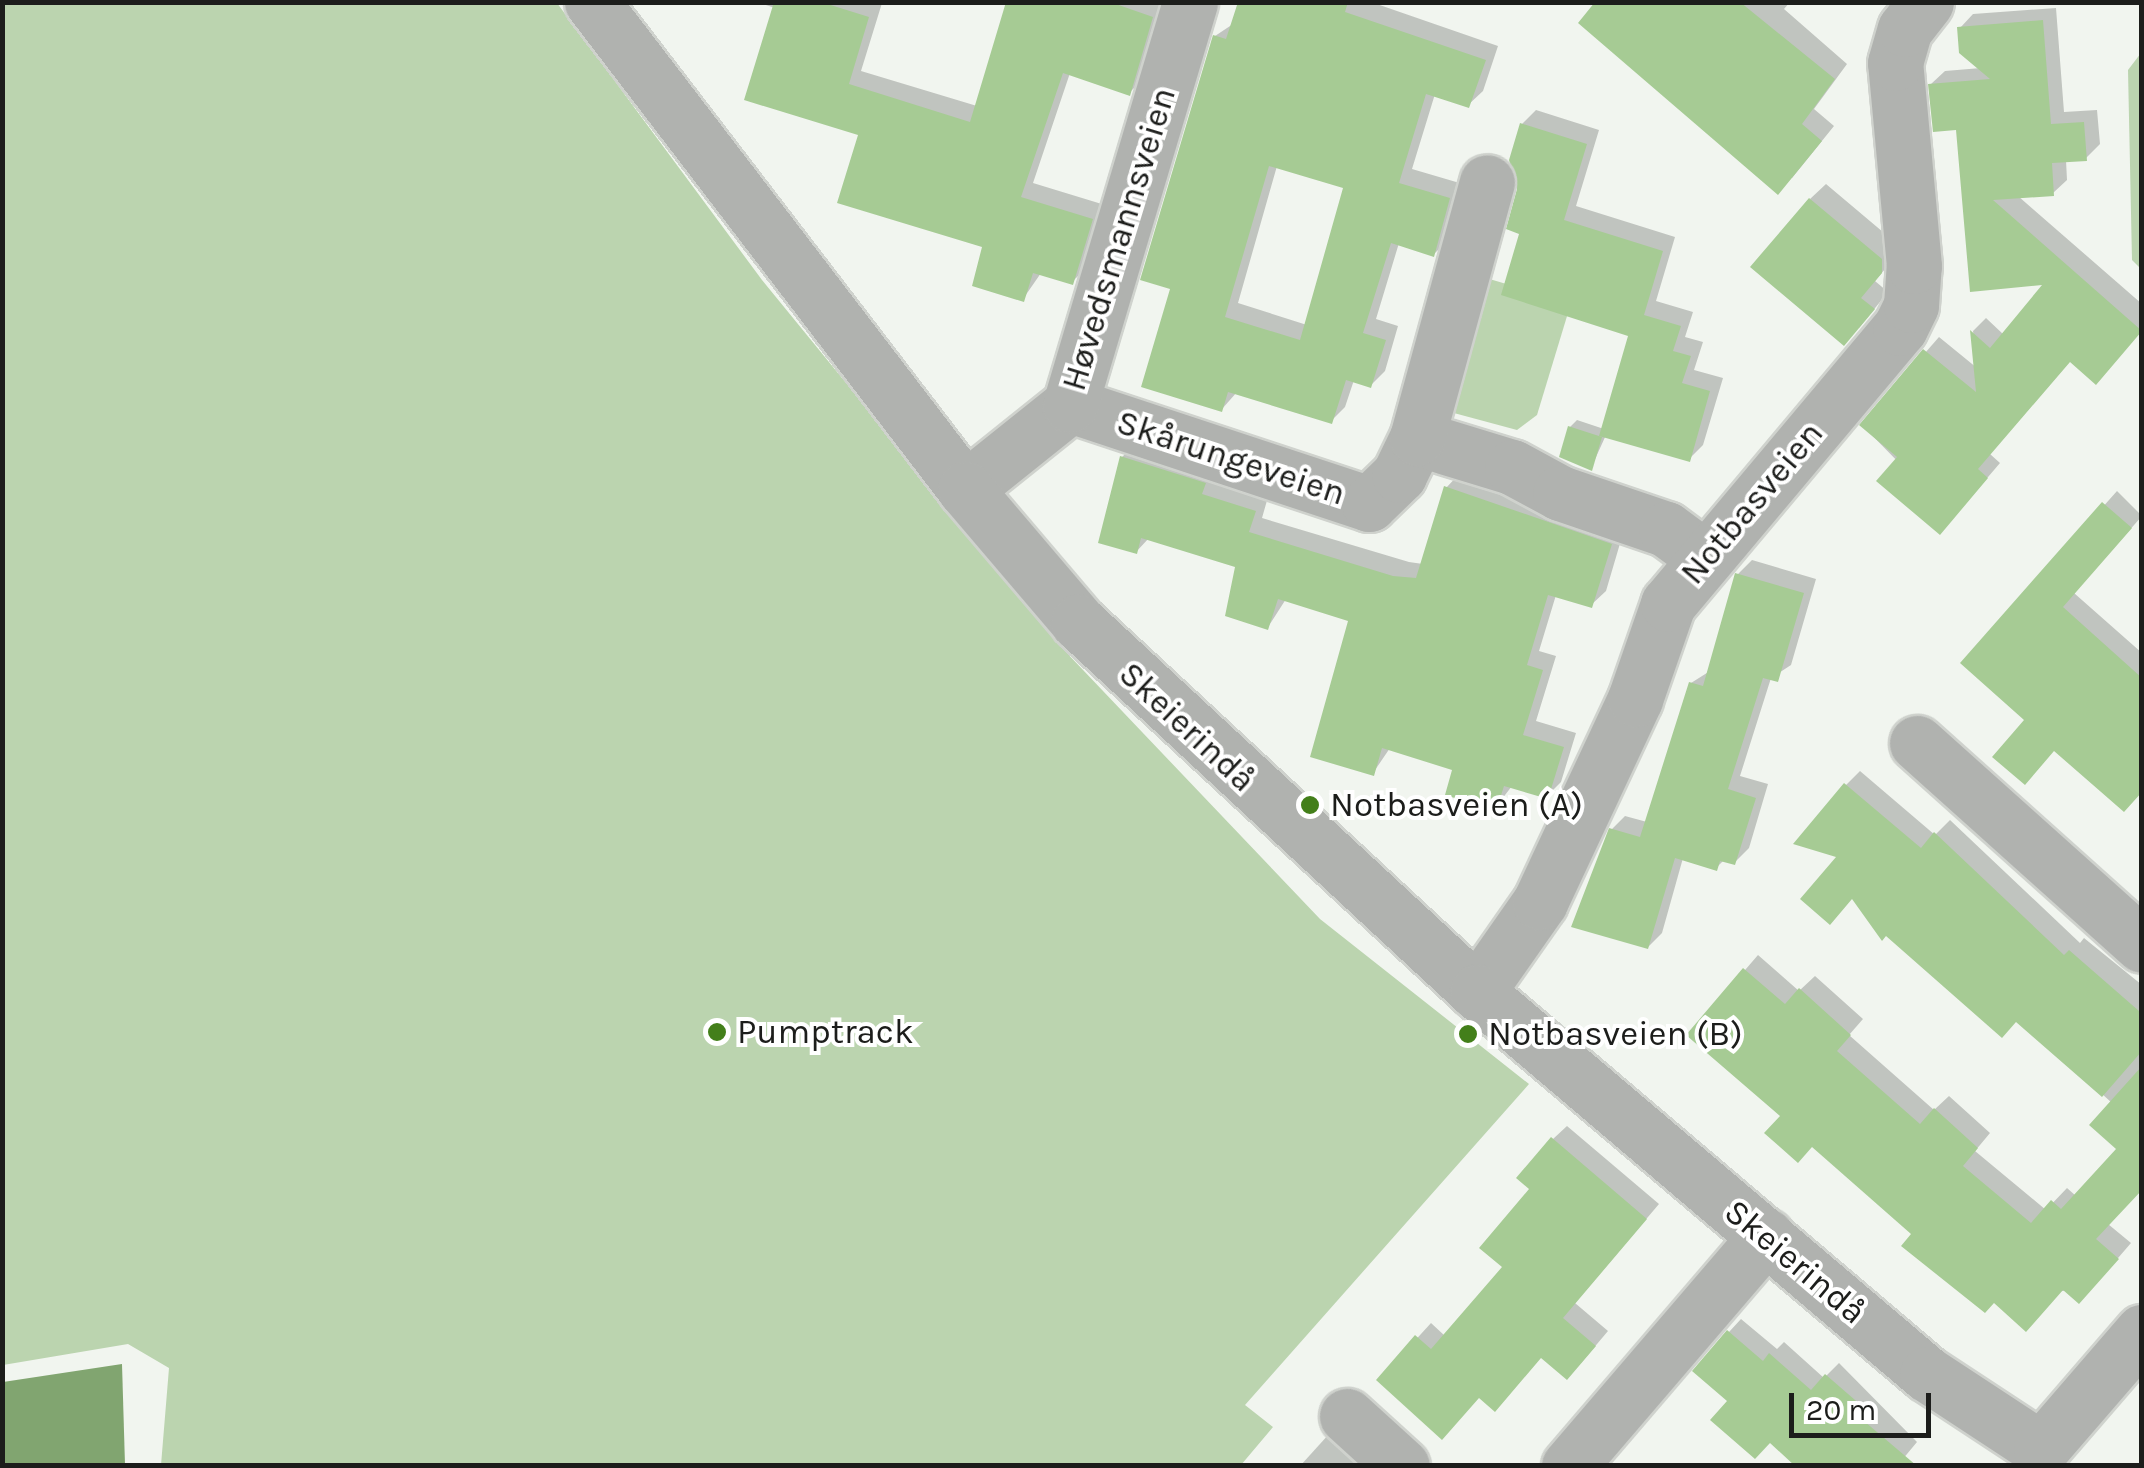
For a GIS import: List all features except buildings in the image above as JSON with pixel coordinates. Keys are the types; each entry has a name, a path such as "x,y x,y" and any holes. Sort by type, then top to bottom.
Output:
{"street":[{"name":"Skeierindå","path":"592,2 965,489 1078,622 1477,992 1927,1374 2034,1457"},
{"name":"Høvedsmannsveien","path":"965,489 1070,405 1190,2"},
{"name":"Notbasveien","path":"1477,992 1540,902 1635,699 1668,604 1900,328 1911,305 1914,266 1895,63 1905,29 1926,2"},
{"name":"Skårungeveien","path":"1070,405 1369,504 1399,475 1417,438 1487,182"},
{"path":"1417,438 1512,466 1560,493 1666,529 1704,557"},
{"path":"1917,742 2142,945"},
{"path":"1568,1466 1766,1236"},
{"path":"2034,1457 2142,1332"},
{"path":"1347,1416 1402,1466"}],"shaded area":[{"path":"3,3 557,3 762,280 1064,650 1320,919 1529,1084 1245,1405 1273,1427 1241,1465 161,1465 169,1368 128,1344 3,1365"},
{"path":"2141,53 2141,269 2132,260 2128,70"},
{"path":"1469,273 1571,303 1537,415 1517,430 1439,409"},
{"path":"122,1364 125,1465 3,1465 3,1382"}],"place":[{"name":"Notbasveien (A)","path":"1310,805"},
{"name":"Pumptrack","path":"717,1032"},
{"name":"Notbasveien (B)","path":"1468,1034"}]}
